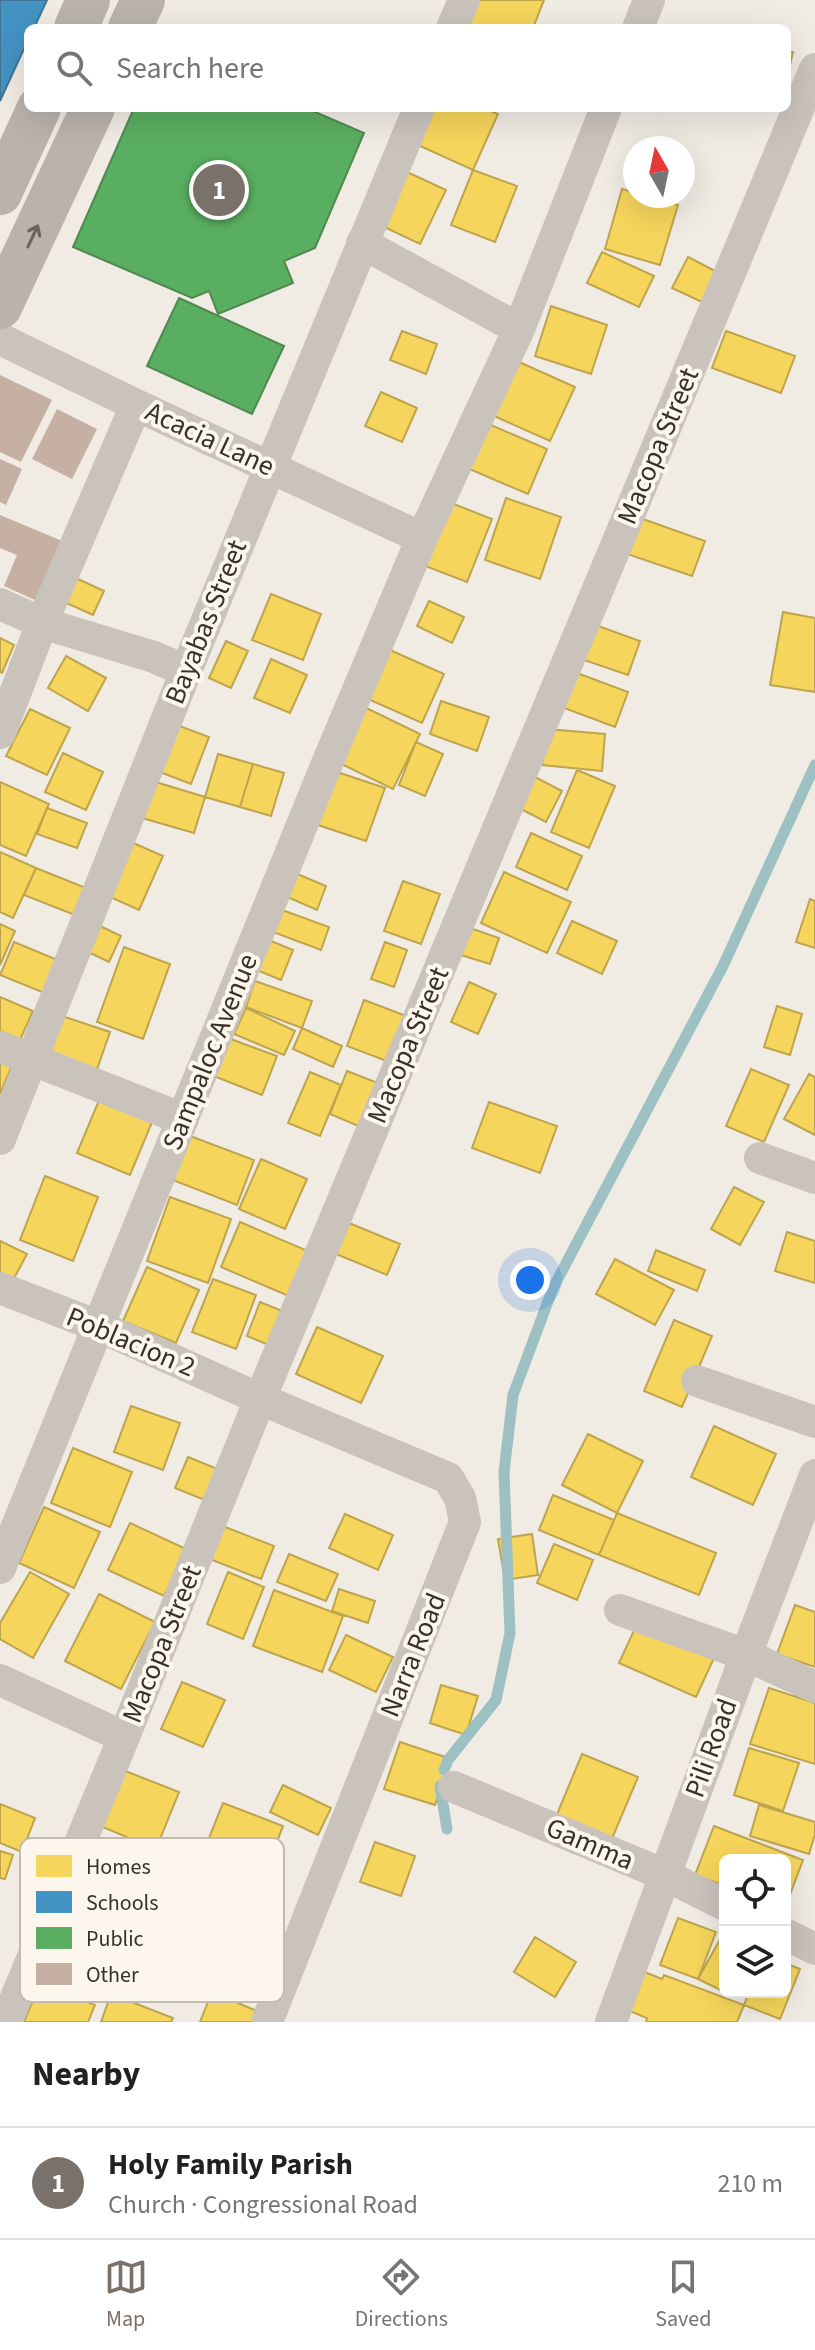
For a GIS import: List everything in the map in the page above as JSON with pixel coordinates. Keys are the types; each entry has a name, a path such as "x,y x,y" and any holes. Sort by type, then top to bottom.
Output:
{"main road":[{"path":"78,24 88,0"},
{"path":"132,24 143,0"},
{"path":"0,193 37,112"},
{"path":"0,307 91,112"}],"street":[{"path":"454,24 464,0"},
{"path":"640,24 649,0"},
{"name":"Macopa Street","path":"82,1838 260,1399 815,69"},
{"name":"Bayabas Street","path":"0,1139 186,671 417,112"},
{"name":"Sampaloc Avenue","path":"0,1568 422,538 519,329 604,112"},
{"path":"362,243 519,329"},
{"name":"Acacia Lane","path":"0,339 422,538"},
{"path":"0,733 42,623 136,405"},
{"path":"0,604 42,623 154,657 186,671"},
{"path":"0,1047 183,1119"},
{"path":"760,1158 815,1178"},
{"name":"Poblacion 2","path":"0,1288 98,1326 260,1399"},
{"path":"697,1381 815,1422"},
{"name":"Narra Road","path":"260,1399 448,1478 460,1498 465,1522 284,1979"},
{"name":"Pili Road","path":"611,2022 815,1475"},
{"path":"620,1610 746,1655 815,1687"},
{"path":"0,1680 124,1737"},
{"name":"Gamma","path":"454,1787 665,1875 719,1902"},
{"path":"791,1937 815,1949"},
{"name":"Macopa Street","path":"6,2022 20,1988"},
{"name":"Narra Road","path":"267,2022 275,2002"}],"building: Homes":[{"path":"475,0 544,0 535,24 466,24"},
{"path":"422,112 498,114 473,170 409,141"},
{"path":"473,170 517,186 495,242 451,225"},
{"path":"407,172 446,190 420,244 380,225"},
{"path":"622,189 623,208 677,208 660,265 605,249"},
{"path":"602,252 654,276 639,307 587,283"},
{"path":"688,257 719,273 704,303 672,288"},
{"path":"551,306 607,325 591,374 535,356"},
{"path":"402,331 437,344 426,374 390,360"},
{"path":"726,331 795,356 781,393 712,368"},
{"path":"519,362 575,387 550,441 494,416"},
{"path":"381,392 417,408 402,442 365,426"},
{"path":"479,420 547,449 528,494 460,465"},
{"path":"506,498 561,517 540,579 485,560"},
{"path":"446,501 492,519 467,582 420,564"},
{"path":"640,518 705,541 692,576 627,554"},
{"path":"65,573 104,591 93,615 53,597"},
{"path":"271,594 321,614 303,660 252,640"},
{"path":"429,601 464,617 452,643 417,626"},
{"path":"783,612 815,618 815,692 770,685"},
{"path":"590,623 640,641 628,675 578,658"},
{"path":"0,638 14,645 2,673 0,672"},
{"path":"226,641 248,651 231,688 209,678"},
{"path":"381,646 444,674 422,723 359,695"},
{"path":"66,656 106,678 88,711 48,688"},
{"path":"271,659 307,675 290,713 254,698"},
{"path":"569,670 628,692 615,727 556,705"},
{"path":"441,701 489,717 477,751 430,734"},
{"path":"358,704 420,734 393,789 331,759"},
{"path":"30,709 70,728 47,775 6,756"},
{"path":"174,724 209,737 191,784 157,771"},
{"path":"547,729 605,734 602,771 542,765"},
{"path":"416,742 443,754 425,796 399,785"},
{"path":"63,753 103,772 86,810 45,792"},
{"path":"218,754 253,764 240,807 205,797"},
{"path":"253,764 284,773 271,816 240,807"},
{"path":"331,770 385,788 366,841 312,823"},
{"path":"577,770 615,786 589,848 551,832"},
{"path":"533,776 562,791 546,822 517,807"},
{"path":"146,779 205,797 194,833 135,816"},
{"path":"0,782 49,804 26,856 0,845"},
{"path":"47,808 87,823 77,848 37,834"},
{"path":"531,833 582,856 567,890 516,867"},
{"path":"131,842 163,856 139,910 108,896"},
{"path":"0,852 36,868 13,918 0,912"},
{"path":"36,868 91,890 80,917 24,895"},
{"path":"504,872 571,902 547,953 481,923"},
{"path":"295,873 326,886 317,910 285,896"},
{"path":"403,881 440,894 421,944 384,931"},
{"path":"810,899 815,901 815,948 796,942"},
{"path":"274,907 329,927 321,950 265,929"},
{"path":"572,921 617,941 602,974 557,953"},
{"path":"0,924 15,931 0,965"},
{"path":"100,926 121,936 109,962 88,952"},
{"path":"470,928 499,938 490,964 461,955"},
{"path":"259,936 293,950 281,980 247,966"},
{"path":"14,942 60,961 47,994 0,975"},
{"path":"385,942 407,950 394,987 371,979"},
{"path":"124,947 170,964 143,1039 97,1022"},
{"path":"255,981 312,1001 302,1028 246,1007"},
{"path":"469,982 496,994 478,1034 451,1022"},
{"path":"0,997 33,1011 20,1040 0,1031"},
{"path":"364,1000 414,1019 397,1065 347,1046"},
{"path":"777,1006 802,1014 790,1055 764,1047"},
{"path":"246,1008 295,1031 284,1055 234,1034"},
{"path":"56,1014 110,1032 95,1075 41,1056"},
{"path":"302,1028 342,1046 333,1067 293,1049"},
{"path":"225,1037 277,1056 262,1095 211,1075"},
{"path":"0,1058 13,1063 0,1094"},
{"path":"751,1069 789,1085 764,1142 726,1126"},
{"path":"347,1071 388,1087 370,1131 330,1114"},
{"path":"310,1072 341,1085 320,1136 288,1123"},
{"path":"809,1074 815,1077 815,1135 784,1119"},
{"path":"102,1093 155,1115 130,1175 77,1153"},
{"path":"489,1102 557,1126 540,1173 472,1148"},
{"path":"182,1133 254,1160 237,1205 165,1177"},
{"path":"261,1159 307,1179 285,1229 239,1209"},
{"path":"45,1176 98,1197 73,1261 20,1240"},
{"path":"734,1187 764,1202 740,1245 711,1229"},
{"path":"170,1197 231,1219 208,1283 147,1261"},
{"path":"240,1222 310,1252 291,1297 221,1267"},
{"path":"349,1223 400,1244 387,1275 336,1254"},
{"path":"787,1232 815,1241 815,1283 775,1271"},
{"path":"0,1241 27,1254 10,1286 0,1281"},
{"path":"656,1250 705,1270 697,1291 648,1271"},
{"path":"615,1259 674,1290 655,1325 596,1294"},
{"path":"147,1267 199,1290 176,1343 123,1321"},
{"path":"213,1279 256,1295 236,1349 192,1332"},
{"path":"260,1302 292,1315 278,1349 247,1336"},
{"path":"674,1320 712,1336 682,1407 644,1391"},
{"path":"317,1327 383,1356 361,1403 296,1374"},
{"path":"131,1406 180,1423 163,1470 114,1452"},
{"path":"714,1426 776,1454 753,1505 691,1477"},
{"path":"588,1434 643,1461 617,1513 562,1485"},
{"path":"73,1448 132,1472 110,1527 51,1503"},
{"path":"188,1457 220,1470 207,1501 175,1488"},
{"path":"553,1495 614,1520 599,1555 539,1530"},
{"path":"44,1507 100,1532 74,1588 19,1563"},
{"path":"617,1513 716,1553 699,1595 599,1555"},
{"path":"345,1514 393,1535 378,1570 329,1548"},
{"path":"130,1523 186,1549 164,1596 108,1570"},
{"path":"220,1525 274,1546 261,1579 207,1558"},
{"path":"532,1534 538,1575 505,1580 498,1539"},
{"path":"554,1544 593,1560 577,1600 537,1583"},
{"path":"289,1554 338,1574 326,1601 277,1582"},
{"path":"30,1572 69,1594 33,1658 0,1639 0,1623"},
{"path":"228,1572 264,1587 243,1639 207,1624"},
{"path":"339,1589 375,1601 368,1623 332,1611"},
{"path":"274,1590 343,1616 322,1672 253,1646"},
{"path":"99,1594 155,1622 121,1689 65,1661"},
{"path":"795,1605 815,1612 815,1667 777,1654"},
{"path":"637,1624 714,1658 696,1697 619,1663"},
{"path":"346,1635 393,1657 376,1692 329,1670"},
{"path":"182,1682 225,1700 203,1747 161,1729"},
{"path":"441,1685 478,1696 466,1735 430,1723"},
{"path":"769,1688 815,1703 815,1764 750,1744"},
{"path":"400,1742 451,1759 435,1805 384,1789"},
{"path":"749,1748 799,1763 783,1811 734,1795"},
{"path":"582,1754 638,1777 611,1841 555,1819"},
{"path":"115,1767 179,1792 160,1838 129,1838 95,1824"},
{"path":"283,1785 331,1808 318,1835 270,1812"},
{"path":"223,1803 283,1826 278,1838 209,1838"},
{"path":"0,1804 35,1818 27,1838 20,1838 20,1851 0,1843"},
{"path":"759,1805 815,1822 809,1854 750,1836"},
{"path":"714,1826 787,1854 719,1854 719,1884 695,1875"},
{"path":"375,1842 415,1856 401,1896 360,1882"},
{"path":"0,1851 13,1855 5,1879 0,1878"},
{"path":"791,1855 803,1860 791,1892"},
{"path":"678,1918 716,1932 698,1979 660,1965"},
{"path":"535,1937 576,1962 555,1997 514,1972"},
{"path":"719,1941 719,1989 698,1979"},
{"path":"791,1965 800,1969 791,1992"},
{"path":"642,1971 662,1979 664,1975 744,2005 737,2022 646,2022 647,2018 627,2010"},
{"path":"747,1998 788,1998 780,2019 744,2005"},
{"path":"32,2002 88,2002 95,2005 88,2022 24,2022"},
{"path":"108,2002 132,2002 173,2018 171,2022 101,2022"},
{"path":"208,2002 236,2002 257,2011 252,2022 200,2022"}],"building: Schools":[{"path":"0,0 47,0 36,24 24,24 24,49 0,101"}],"building: Public":[{"path":"132,112 315,112 364,133 315,248 284,261 293,283 218,314 209,291 192,298 73,247"},
{"path":"179,298 284,346 252,414 147,366"}],"building: Other":[{"path":"0,375 52,400 21,462 0,452"},
{"path":"57,409 97,429 72,479 32,459"},
{"path":"0,459 22,469 6,505 0,502"},
{"path":"0,515 67,543 35,600 4,586 17,555 0,548"}],"waterway":[{"path":"444,1770 448,1760 496,1700 510,1633 504,1472 513,1395 553,1288 723,966 815,765"},
{"path":"440,1786 447,1829"}],"place":[{"name":"Holy Family Parish","path":"219,190"}]}
